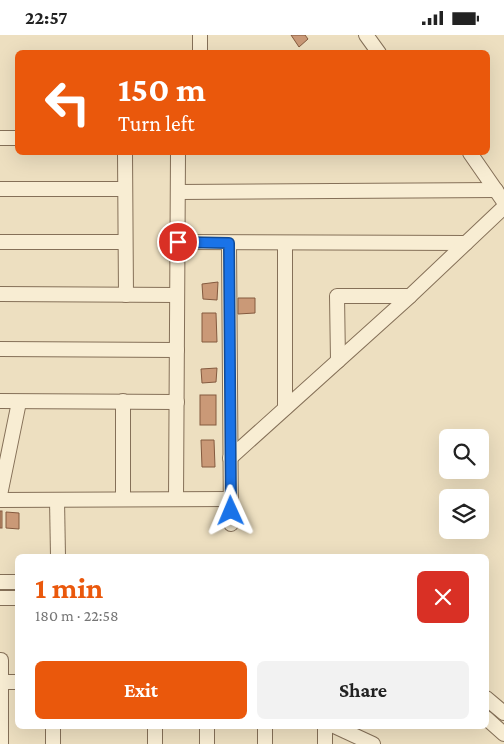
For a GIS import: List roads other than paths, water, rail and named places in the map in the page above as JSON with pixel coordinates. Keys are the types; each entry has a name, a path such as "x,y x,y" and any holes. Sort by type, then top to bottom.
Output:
{"street":[{"path":"200,35 200,50"},
{"path":"366,35 377,50"},
{"path":"0,138 15,138"},
{"path":"125,155 126,295"},
{"path":"176,499 178,155"},
{"path":"471,155 500,196"},
{"path":"0,189 125,189"},
{"path":"178,192 500,196"},
{"path":"230,458 410,296 504,207"},
{"path":"0,242 125,242"},
{"path":"178,242 466,243"},
{"path":"229,243 231,524"},
{"path":"285,243 286,408"},
{"path":"0,295 177,295"},
{"path":"338,361 338,296 410,296"},
{"path":"0,349 177,350"},
{"path":"0,401 177,402"},
{"path":"123,401 123,499"},
{"path":"0,495 19,402"},
{"path":"0,500 230,499"},
{"path":"58,500 58,554"},
{"path":"0,582 15,582"},
{"path":"0,598 15,598"},
{"path":"1,660 2,744"},
{"path":"1,682 15,682"},
{"path":"489,700 504,713"},
{"path":"489,721 504,734"},
{"path":"53,729 53,744"},
{"path":"155,729 155,744"},
{"path":"207,729 207,744"},
{"path":"265,729 265,744"},
{"path":"325,729 325,744"},
{"path":"340,729 373,744"}]}
